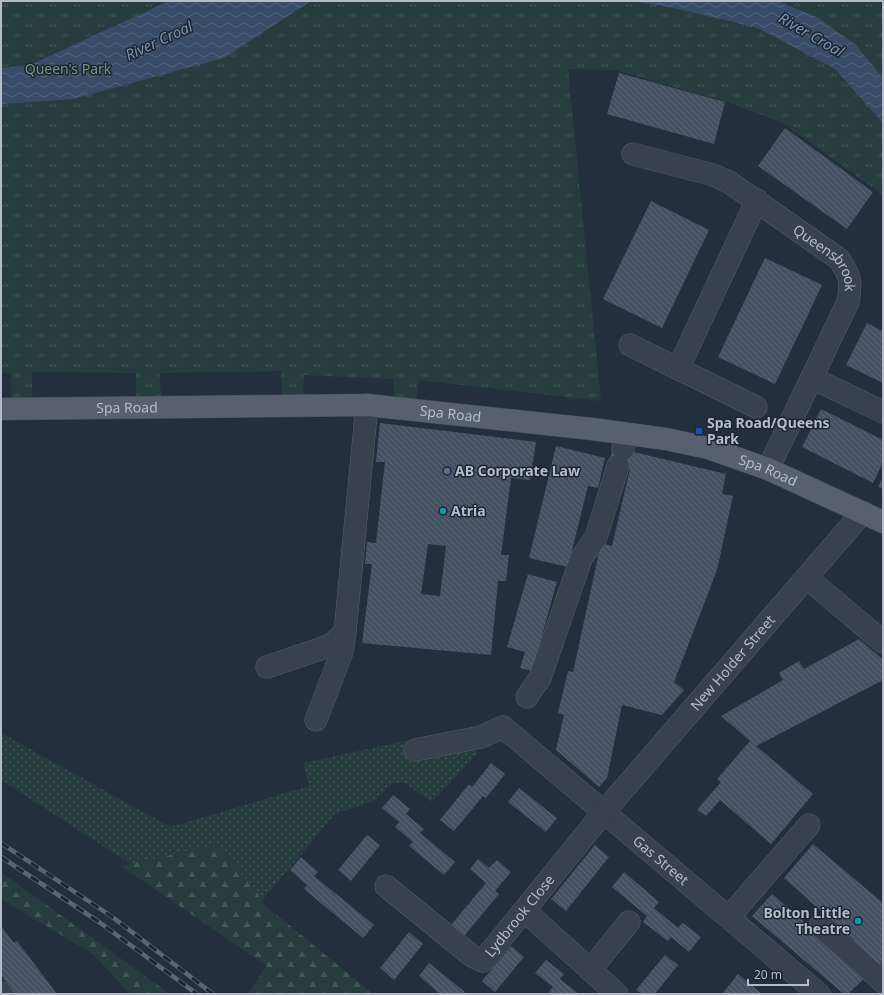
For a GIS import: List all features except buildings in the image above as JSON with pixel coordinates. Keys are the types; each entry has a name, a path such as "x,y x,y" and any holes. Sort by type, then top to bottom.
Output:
{"main road":[{"name":"Spa Road","path":"1,408 367,405 622,450 666,439 708,448 768,469 883,522"}],"street":[{"name":"Queensbrook","path":"633,154 713,175 729,182 757,200 839,259 850,278 848,302 768,469"},
{"path":"678,369 757,200"},
{"path":"630,345 756,407"},
{"path":"812,378 883,412"},
{"path":"316,720 342,652 367,405"},
{"path":"527,697 540,678 581,559 596,537 622,450"},
{"name":"New Holder Street","path":"603,813 863,512"},
{"path":"807,578 883,642"},
{"path":"267,667 323,648 334,642 345,632"},
{"name":"Gas Street","path":"415,750 481,737 503,727 819,994"},
{"name":"Lydbrook Close","path":"386,886 472,956 483,961 603,813"},
{"path":"729,917 809,825"},
{"path":"525,911 617,994"},
{"path":"590,970 629,922"},
{"path":"820,926 883,983 872,994"}],"green space":[{"name":"Queen's Park","path":"1,1 883,1 883,195 783,123 730,103 615,70 568,69 601,401 418,380 416,410 395,408 393,379 304,375 302,406 282,406 281,371 160,373 161,402 136,401 136,373 32,372 32,408 11,408 11,373 1,373"},
{"path":"1,733 170,827 309,786 303,763 405,741 411,758 473,747 478,753 432,802 403,782 392,784 376,800 335,814 261,902 258,893 217,845 131,864 1,780"},
{"path":"217,845 258,893 261,902 373,994 247,994 267,966 121,866"},
{"path":"1,872 170,994 130,994 93,954 1,899"}],"water":[{"name":"River Croal","path":"169,1 311,1 224,58 73,99 1,104 1,68 30,65"},
{"name":"River Croal","path":"632,1 777,1 817,17 856,45 883,78 883,123 835,69 758,28 674,8"}],"railway":[{"path":"1,843 111,916 213,994"},
{"path":"1,857 99,922 197,994"}],"place":[{"name":"Spa Road/Queens Park","path":"699,431"},
{"name":"AB Corporate Law","path":"447,471"},
{"name":"Atria","path":"443,511"},
{"name":"Bolton Little Theatre","path":"858,921"}]}
